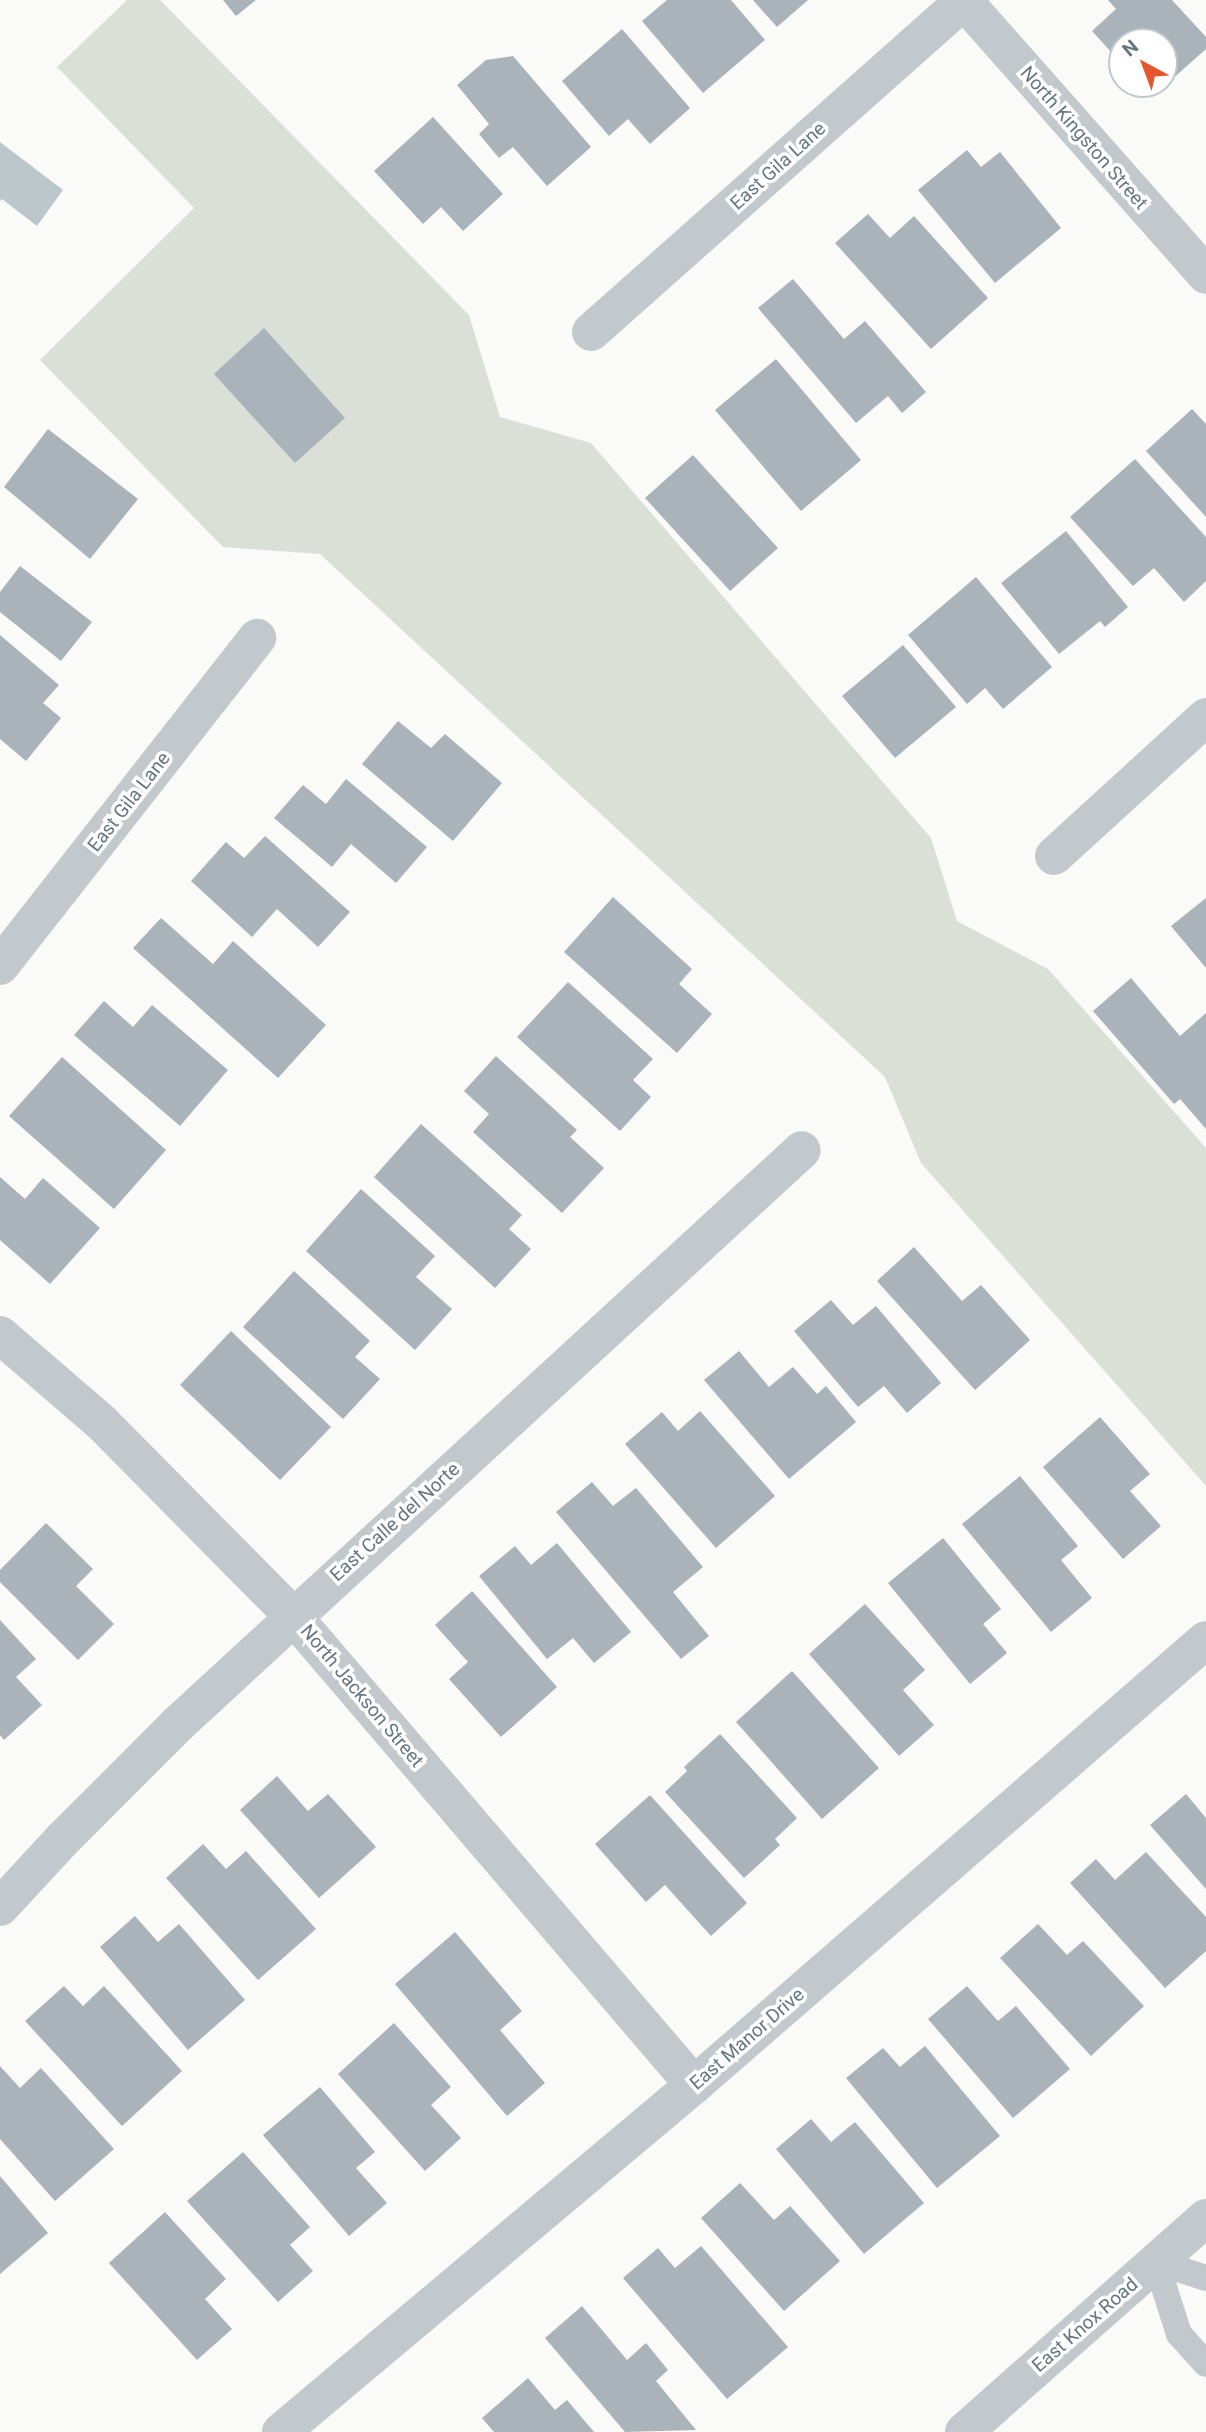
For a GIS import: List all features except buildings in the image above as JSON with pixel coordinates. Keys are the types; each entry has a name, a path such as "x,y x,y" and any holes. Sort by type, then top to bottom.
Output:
{"street":[{"name":"North Kingston Street","path":"964,0 1206,275"},
{"name":"East Gila Lane","path":"591,332 964,0"},
{"name":"East Gila Lane","path":"0,967 257,638"},
{"path":"1054,856 1206,717"},
{"name":"East Calle del Norte","path":"0,1907 178,1723 803,1150"},
{"name":"North Jackson Street","path":"0,1335 102,1423 293,1616 694,2085"},
{"name":"East Manor Drive","path":"281,2432 694,2085 1206,1640"},
{"name":"East Knox Road","path":"964,2432 1206,2218"}],"lane":[{"path":"1156,2262 1206,2278"},
{"path":"1156,2262 1179,2334 1206,2364"}],"shaded area":[{"path":"127,0 160,0 469,315 500,417 591,443 931,838 957,921 1048,969 1206,1148 1206,1486 921,1163 885,1077 320,554 223,547 40,360 194,208 57,67"},
{"path":"0,142 63,190 37,226 2,199 0,201"}]}
